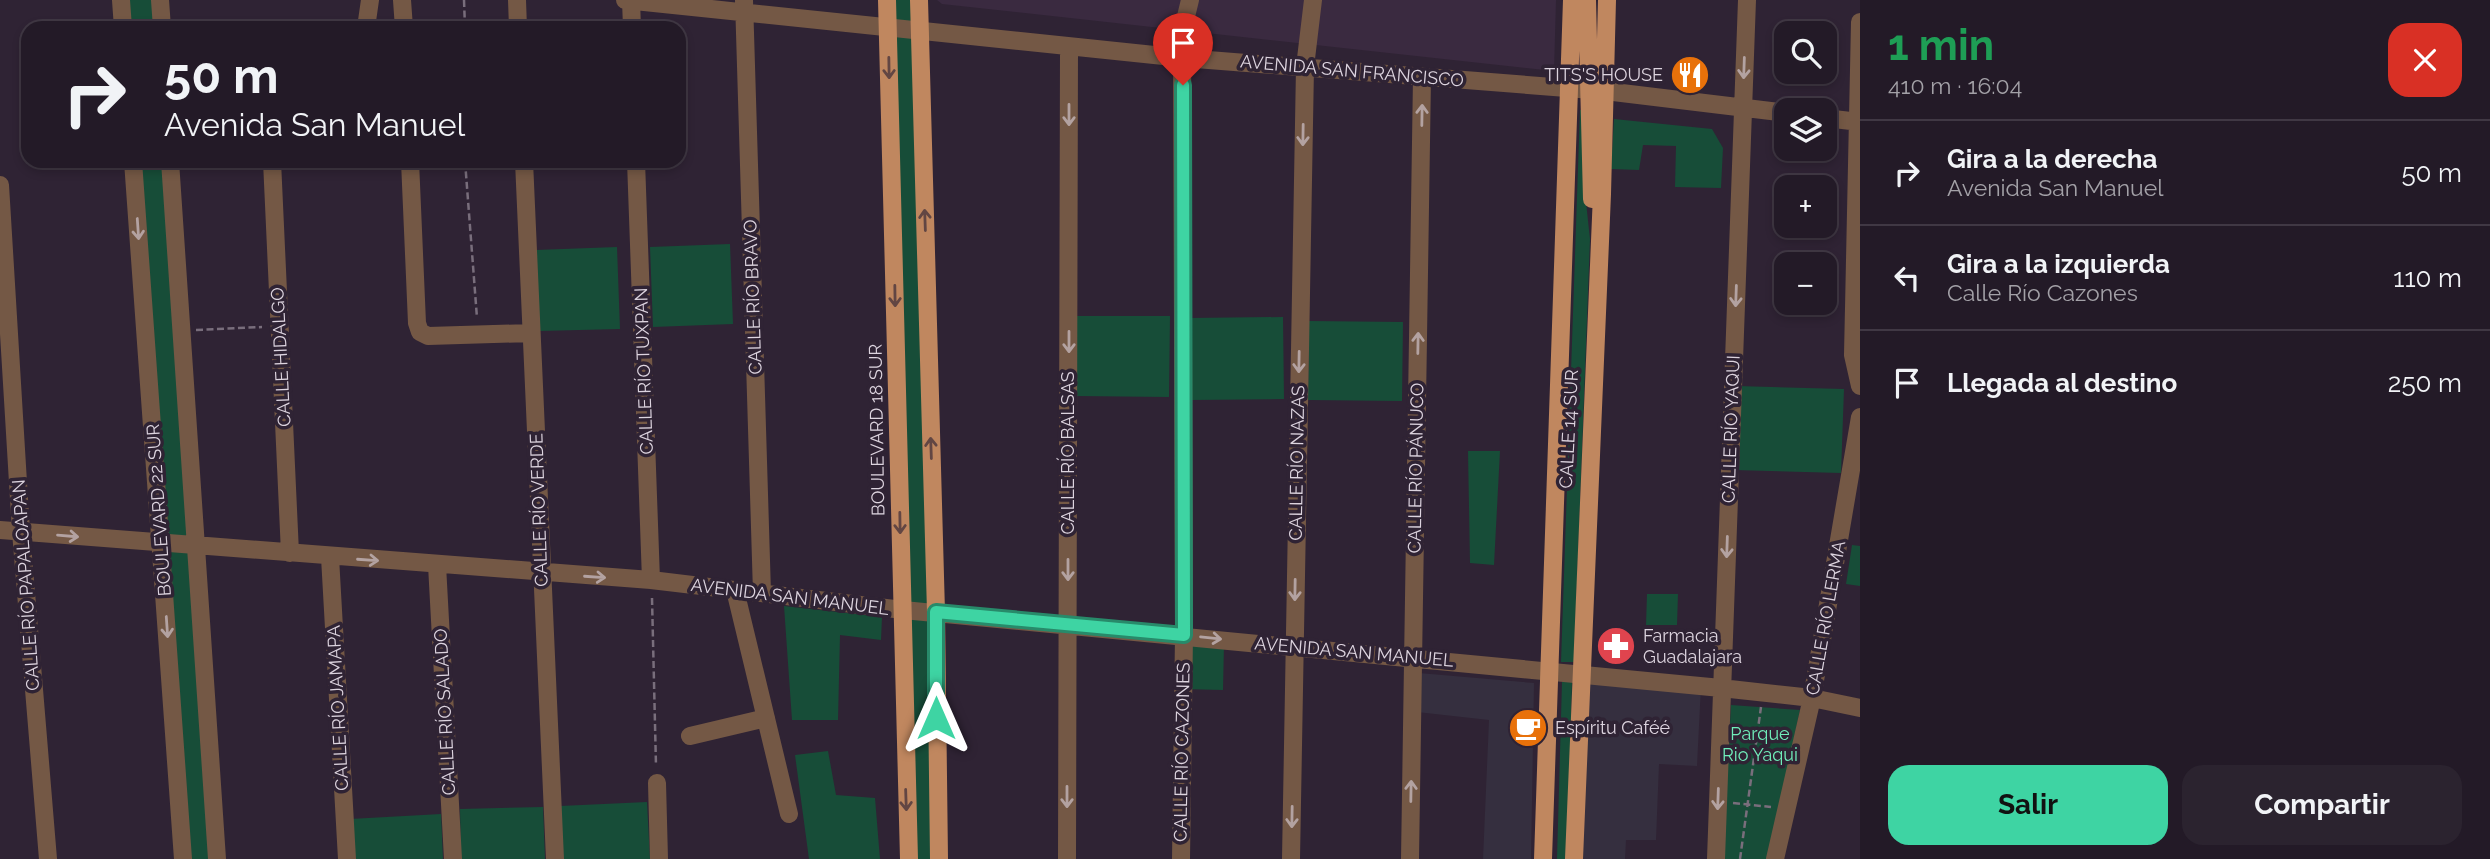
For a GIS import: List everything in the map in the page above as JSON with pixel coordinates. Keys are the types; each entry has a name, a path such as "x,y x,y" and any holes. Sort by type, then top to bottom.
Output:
{"main road":[{"name":"BOULEVARD 18 SUR","path":"887,0 909,859"},
{"path":"919,0 936,612 939,859"},
{"name":"CALLE 14 SUR","path":"1543,859 1572,0"},
{"path":"1587,0 1596,91"},
{"name":"CALLE 14 SUR","path":"1574,859 1579,674 1599,233 1596,91 1607,0"},
{"path":"903,696 936,694"},
{"path":"905,767 936,767"}],"street":[{"path":"121,0 122,21"},
{"path":"160,0 162,21"},
{"path":"367,21 370,0"},
{"path":"402,0 404,21"},
{"path":"517,0 518,21"},
{"name":"AVENIDA SAN FRANCISCO","path":"625,0 744,7 1069,47 1596,91 1774,112"},
{"path":"631,0 632,21"},
{"name":"CALLE RÍO CAZONES","path":"1181,859 1184,635 1183,21 1190,0"},
{"name":"CALLE RÍO NAZAS","path":"1292,859 1304,67 1313,0"},
{"name":"CALLE RÍO YAQUI","path":"1716,859 1747,0"},
{"name":"CALLE RÍO BRAVO","path":"744,7 762,593"},
{"path":"1860,22 1853,355 1860,386"},
{"name":"CALLE RÍO BALSAS","path":"1067,859 1069,47"},
{"name":"CALLE RÍO PÁNUCO","path":"1410,859 1422,77"},
{"path":"1837,119 1858,122"},
{"name":"BOULEVARD 22 SUR","path":"134,168 183,859"},
{"name":"BOULEVARD 22 SUR","path":"170,168 216,859"},
{"name":"CALLE HIDALGO","path":"272,168 290,553"},
{"path":"410,168 417,323 421,332 428,337 531,333"},
{"name":"CALLE RÍO VERDE","path":"524,168 555,859"},
{"name":"CALLE RÍO TUXPAN","path":"636,168 651,580"},
{"name":"CALLE RÍO PAPALOAPAN","path":"0,185 21,532 48,859"},
{"name":"CALLE RÍO LERMA","path":"1775,859 1812,698 1860,417"},
{"name":"AVENIDA SAN MANUEL","path":"0,530 651,580 902,610 1721,688 1812,698 1860,708"},
{"name":"CALLE RÍO JAMAPA","path":"330,557 347,859"},
{"name":"CALLE RÍO SALADO","path":"437,565 453,859"},
{"path":"735,590 789,814"},
{"path":"690,736 766,718"},
{"path":"657,783 659,859"}],"path":[{"path":"464,0 465,21"},
{"path":"466,168 478,335"},
{"path":"182,331 280,326"},
{"path":"651,580 657,783"},
{"path":"1740,859 1763,694"},
{"path":"1718,801 1785,809"}],"shaded area":[{"path":"937,0 1556,0 1554,71 942,4"},
{"path":"1419,673 1534,683 1531,859 1483,859 1489,720 1417,712"},
{"path":"1587,682 1701,686 1697,766 1659,764 1656,840 1626,840 1625,859 1582,859"}],"green space":[{"path":"121,0 160,0 161,21 122,21"},
{"path":"887,0 919,0 939,859 909,859"},
{"path":"1580,110 1585,111 1586,202 1590,239 1574,662 1561,662"},
{"path":"1614,119 1712,129 1723,148 1721,188 1675,187 1676,146 1643,145 1639,170 1611,169"},
{"path":"134,168 170,168 217,859 183,859"},
{"path":"730,244 733,324 653,327 650,247"},
{"path":"617,247 620,329 539,331 536,250"},
{"path":"1076,316 1170,316 1169,397 1075,396"},
{"path":"1283,317 1284,399 1190,400 1189,318"},
{"path":"1309,321 1403,322 1402,401 1308,400"},
{"path":"1737,386 1844,389 1841,473 1734,470"},
{"path":"1468,451 1500,451 1494,565 1470,563"},
{"path":"1852,545 1860,546 1860,586 1846,584"},
{"path":"1647,594 1678,594 1677,625 1646,625"},
{"path":"784,606 882,617 881,640 840,635 838,720 792,720"},
{"path":"1183,642 1224,644 1223,690 1182,689"},
{"path":"1562,682 1572,682 1567,859 1557,859"},
{"name":"Parque Rio Yaqui","path":"1731,705 1800,710 1768,859 1723,859"},
{"path":"828,751 836,795 875,798 880,859 809,859 795,755"},
{"path":"647,802 650,859 562,859 560,806"},
{"path":"543,807 545,859 461,859 460,809"},
{"path":"441,814 443,859 352,859 350,819"}],"place":[{"name":"TITS'S HOUSE","path":"1690,75"},
{"name":"Farmacia Guadalajara","path":"1616,646"},
{"name":"Espíritu Caféé","path":"1528,728"}],"route":[{"path":"936,718 936,612 1184,635 1183,85"}]}
